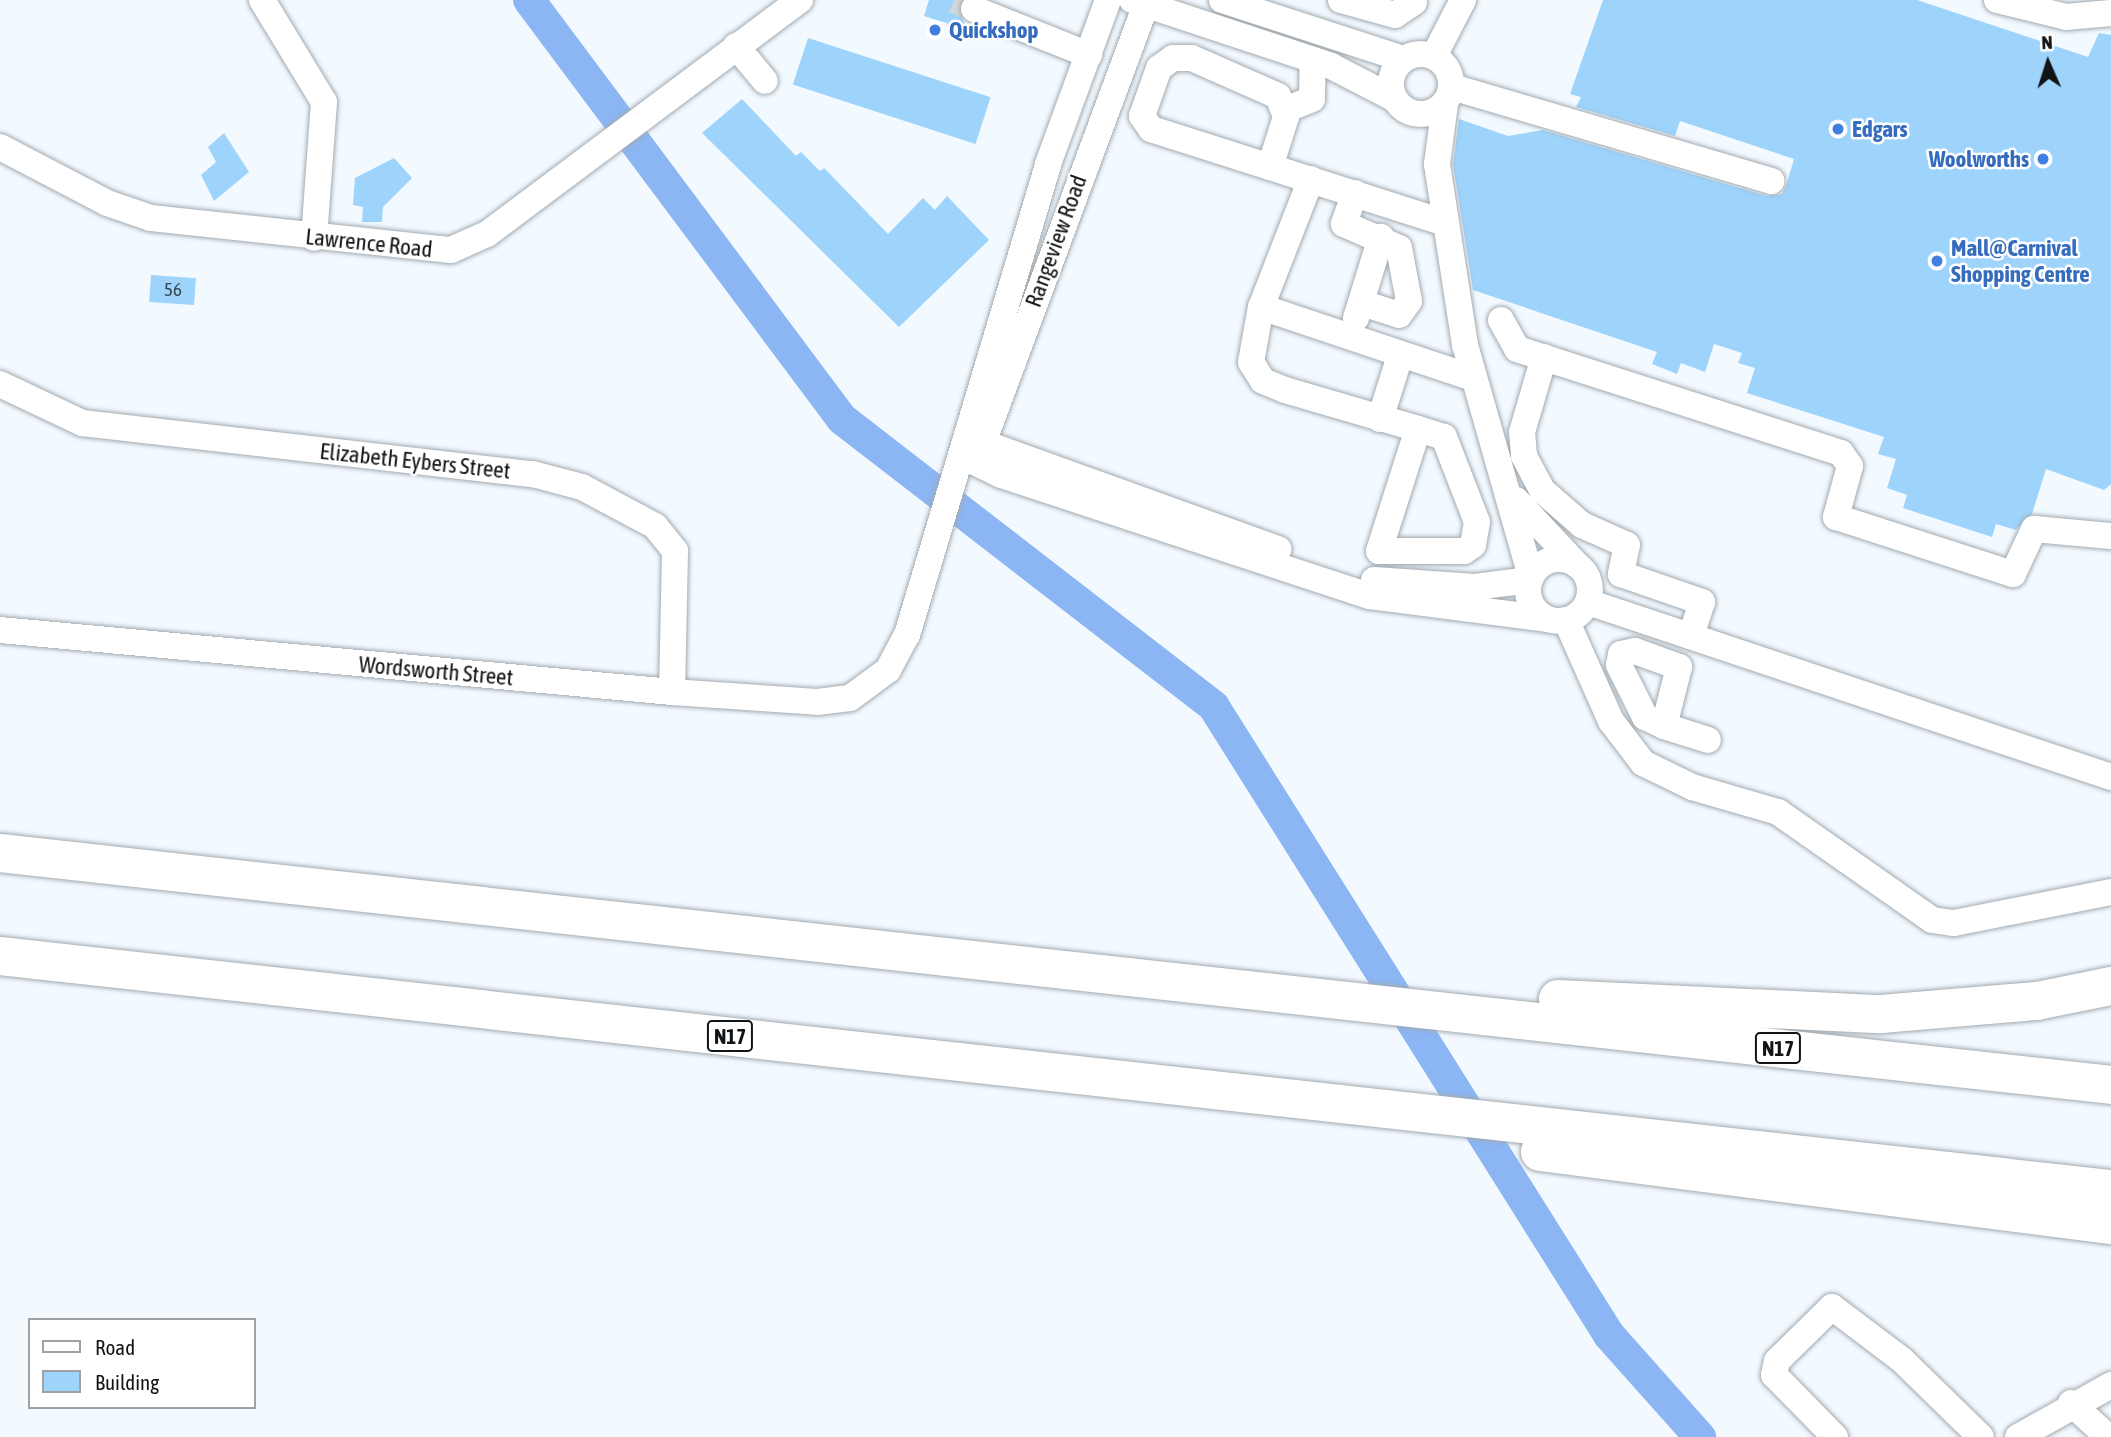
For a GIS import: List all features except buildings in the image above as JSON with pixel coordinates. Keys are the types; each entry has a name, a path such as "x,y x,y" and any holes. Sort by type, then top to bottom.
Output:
{"highway":[{"name":"N17","path":"0,853 1168,982 1435,1001 2111,1085"},
{"name":"N17","path":"0,957 328,992 1469,1130 1520,1123 2111,1189"},
{"path":"1435,1001 1881,1014 2026,1002 2111,986"},
{"path":"1469,1130 1544,1152 2111,1225"},
{"path":"1840,1191 2111,1235"}],"street":[{"path":"262,0 324,102 314,237"},
{"path":"1011,0 981,11 1089,55"},
{"name":"Rangeview Road","path":"966,463 1048,164 1108,0"},
{"path":"1222,0 1276,18 1419,56 1448,69 1448,95 1437,164 1446,223 1473,378 1509,490 1531,578 1533,607 1557,619 1611,721 1643,763 1692,787 1778,812 1932,920 1954,923 2111,892"},
{"path":"1243,0 1276,18"},
{"path":"1341,0 1395,15 1415,1"},
{"path":"1383,0 1415,1"},
{"path":"1419,56 1447,0"},
{"path":"1437,164 1402,106 1392,73 1419,56 1463,0"},
{"path":"1997,0 2066,17 2111,13"},
{"path":"1142,2 1312,60 1402,106 1429,114 1448,95"},
{"name":"Rangeview Road","path":"868,687 901,649 966,463 1142,2"},
{"name":"Lawrence Road","path":"0,147 127,212 314,237 456,249 487,234 736,46 788,3"},
{"path":"736,46 765,81"},
{"path":"1285,110 1268,89 1184,56 1159,68 1143,113 1151,129 1446,223"},
{"path":"1285,110 1312,99 1312,60"},
{"path":"1448,95 1771,181"},
{"path":"1270,167 1285,110"},
{"path":"1311,179 1261,307 1250,354 1263,381 1444,437 1477,523 1478,535 1464,551 1379,551 1418,429"},
{"path":"1355,193 1344,224 1381,237 1403,254 1409,301 1399,315 1361,303"},
{"path":"1349,337 1381,237"},
{"path":"1261,307 1400,356 1473,378"},
{"path":"1501,320 1517,349 1830,447 1850,463 1836,517 2013,574 2034,528 2111,536"},
{"path":"1380,419 1400,356"},
{"path":"1544,357 1522,432 1524,456 1543,491 1582,525 1627,545 1621,574 1702,602 1691,636"},
{"name":"Elizabeth Eybers Street","path":"0,384 82,423 533,474 582,487 655,527 675,551 672,692"},
{"path":"966,463 1357,576 1475,587 1531,578 1555,560 1577,565"},
{"path":"966,463 1370,596 1557,619 1588,602 2111,777"},
{"path":"1509,490 1589,582 1588,602"},
{"path":"1475,587 1499,572 1521,540"},
{"name":"Wordsworth Street","path":"0,630 672,692 835,702 868,687"},
{"path":"1664,726 1707,740"},
{"path":"1835,1437 1774,1375 1777,1361 1832,1307 1902,1360 1966,1431"},
{"path":"2028,1434 2071,1403 2111,1385"},
{"path":"2071,1403 2108,1437"}],"waterway":[{"path":"529,0 842,419 1214,707 1609,1335 1700,1437"}],"tunnel":[{"path":"954,0 974,9"}],"place":[{"name":"Quickshop","path":"935,30"},
{"name":"Edgars","path":"1838,129"},
{"name":"Woolworths","path":"2043,159"},
{"name":"Mall@Carnival Shopping Centre","path":"1937,261"}]}
